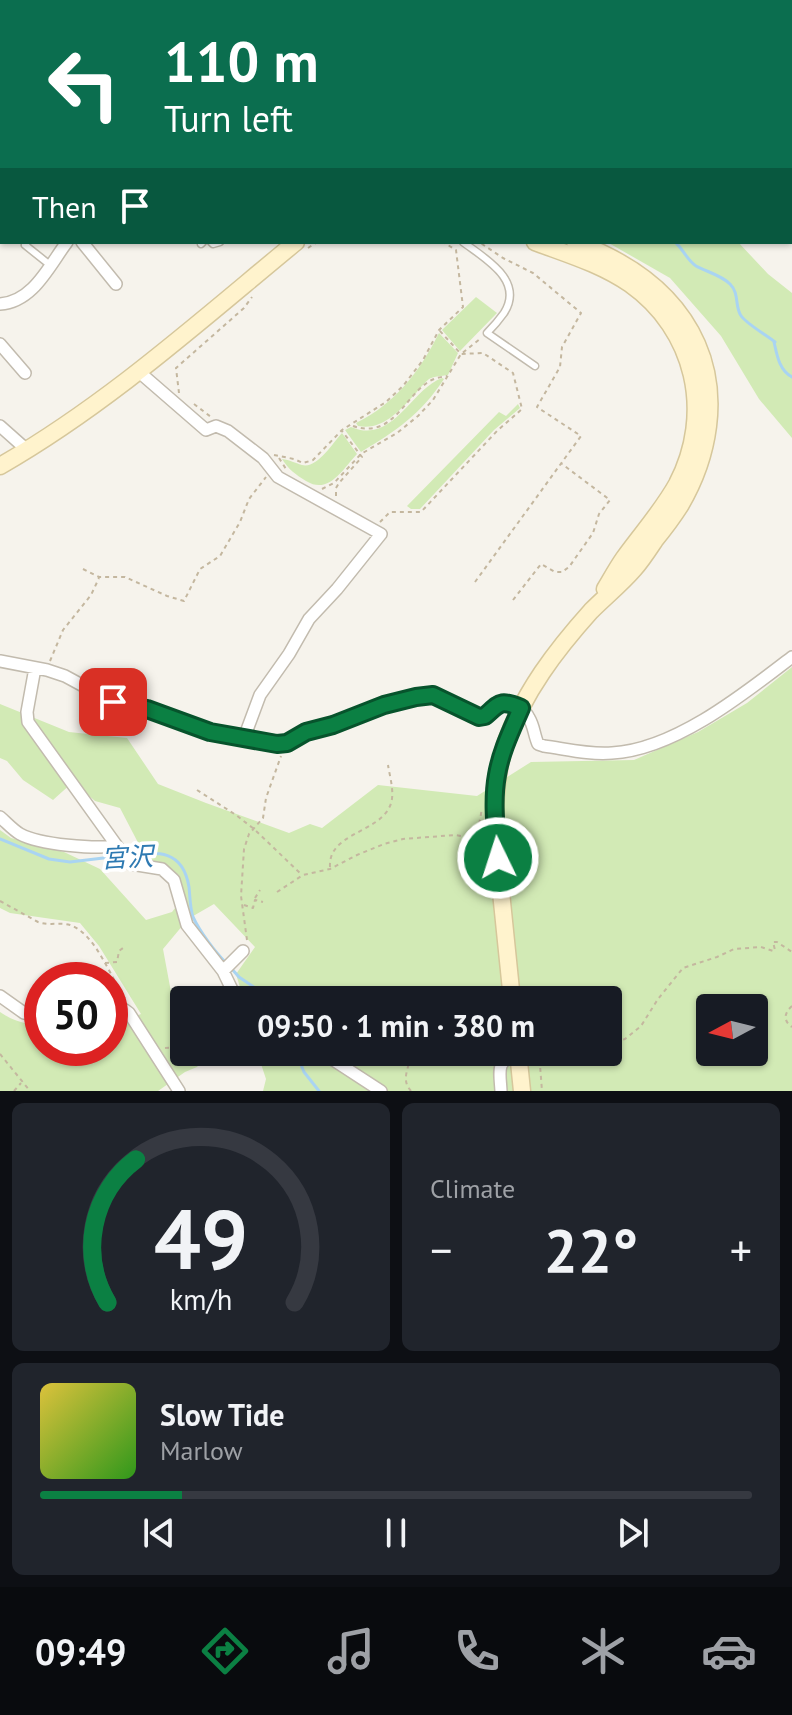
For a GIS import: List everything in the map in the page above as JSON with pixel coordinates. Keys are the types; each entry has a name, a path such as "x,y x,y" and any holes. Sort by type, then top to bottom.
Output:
{"main road":[{"path":"541,244 609,271 648,299 664,315 679,338 690,363 695,390 690,448 679,480 661,511 623,559 592,611"},
{"path":"510,986 494,803 497,774 506,743 530,689 546,666 592,611 634,569 680,506 694,478 709,420 710,391 704,360 690,329 671,302 647,280 620,262 580,244"},
{"path":"0,466 84,413 301,246"},
{"path":"519,1066 522,1091"}],"street":[{"path":"0,304 16,301 27,294 66,244"},
{"path":"83,244 110,281"},
{"path":"0,344 18,370"},
{"path":"138,371 206,430 216,426 228,431 263,458 278,477 381,534 309,619 260,695 244,738"},
{"path":"0,426 27,450"},
{"path":"0,661 65,676 113,702 147,709 210,732 277,744 384,705 433,695 479,717 485,716 501,702 521,708 528,715 538,744 610,754 654,745 703,719 792,657"},
{"path":"41,669 27,712 28,722 131,864 162,869 174,880 187,925 223,971 230,986"},
{"path":"0,817 30,838 86,848 117,846"},
{"path":"223,971 243,951"},
{"path":"0,996 24,1013"},
{"path":"128,1012 179,1091"},
{"path":"343,1066 381,1091"},
{"path":"501,1066 501,1091"}],"lane":[{"path":"26,244 50,265"},
{"path":"466,244 497,268 509,288 505,312 487,333 535,366"}],"path":[{"path":"269,454 303,463 313,460 342,430 386,402 403,386 423,360 439,330 463,307 456,250 446,244"},
{"path":"475,582 581,436 537,407 560,367 562,347 581,313 533,273 482,244"},
{"path":"179,393 176,368 244,308 255,292"},
{"path":"439,330 461,354"},
{"path":"314,489 334,483 361,454 397,433 418,416 433,400 461,354 487,333"},
{"path":"378,524 390,512 421,512 497,431 522,409 513,373 483,353 461,354"},
{"path":"350,425 366,429 377,427 405,407 429,382 449,376"},
{"path":"189,401 221,421"},
{"path":"338,500 336,488 362,457 342,430"},
{"path":"278,456 289,474"},
{"path":"513,600 541,564 555,572 569,567 593,533 599,514 610,500 561,463"},
{"path":"83,569 99,577 125,577 184,601 200,569 220,556 240,522 249,499 271,469"},
{"path":"41,669 63,630 91,595 99,577"},
{"path":"243,951 248,945 241,896 244,849 249,834 263,818 266,798 285,743"},
{"path":"330,869 329,862 336,846 381,818 389,809 392,792 388,765"},
{"path":"197,790 254,829 303,875"},
{"path":"277,892 303,875 330,869 357,855 403,839 455,835 472,838 478,831 482,806"},
{"path":"243,905 253,908 260,890"},
{"path":"255,900 263,902"},
{"path":"0,901 43,924 66,924 77,929 104,962"},
{"path":"622,1040 641,1026 683,968 734,949 761,947 773,951 773,942 792,952"},
{"path":"117,962 119,951 123,948"},
{"path":"792,1006 785,1019 792,1027"},
{"path":"156,1055 170,1047"},
{"path":"0,1054 30,1091"},
{"path":"408,1066 405,1081 411,1091"},
{"path":"540,1066 542,1091"},
{"path":"14,1091 21,1082"}],"green space":[{"path":"610,244 740,244 768,274 792,293 792,438 759,399 721,336 670,278"},
{"path":"476,297 497,313 460,351 442,330"},
{"path":"439,333 458,353 448,375 429,379 383,422 367,427 358,426 356,423 383,406 405,385"},
{"path":"442,378 417,412 361,452 345,430 351,427 366,431 390,423 420,393"},
{"path":"518,404 520,408 494,430 420,509 407,506 499,412 506,416"},
{"path":"342,433 357,454 328,483 314,485 306,481 292,472 282,459 302,465 313,463"},
{"path":"792,667 792,1091 263,1091 266,1079 262,1066 622,1066 622,986 240,986 236,974 255,947 214,904 188,919 163,949 170,987 170,1066 197,1067 158,1091 0,1091 0,1012 24,1023 24,1066 128,1066 128,1019 141,1014 128,993 128,962 109,962 80,923 10,913 0,908 0,830 11,838 64,852 100,869 146,920 172,912 185,895 179,875 145,856 120,808 95,801 73,782 53,800 23,780 7,761 0,758 0,704 69,732 127,738 158,784 289,833 310,824 322,828 378,785 477,796 531,762 634,760 698,732 747,703"}],"waterway":[{"path":"677,244 696,266 730,284 742,318 775,342 781,366 792,377"},
{"name":"宮沢","path":"0,839 49,859 70,862 120,856"},
{"name":"宮沢","path":"128,855 159,854 168,856 181,866 189,887 193,917 226,963"},
{"name":"宮沢","path":"231,968 252,986"},
{"name":"宮沢","path":"302,1066 319,1091"}],"route":[{"path":"113,702 147,709 210,732 277,744 287,743 306,732 384,705 416,697 433,695 479,717 485,716 501,702 510,703 521,708 497,774 494,803 498,858"}]}
